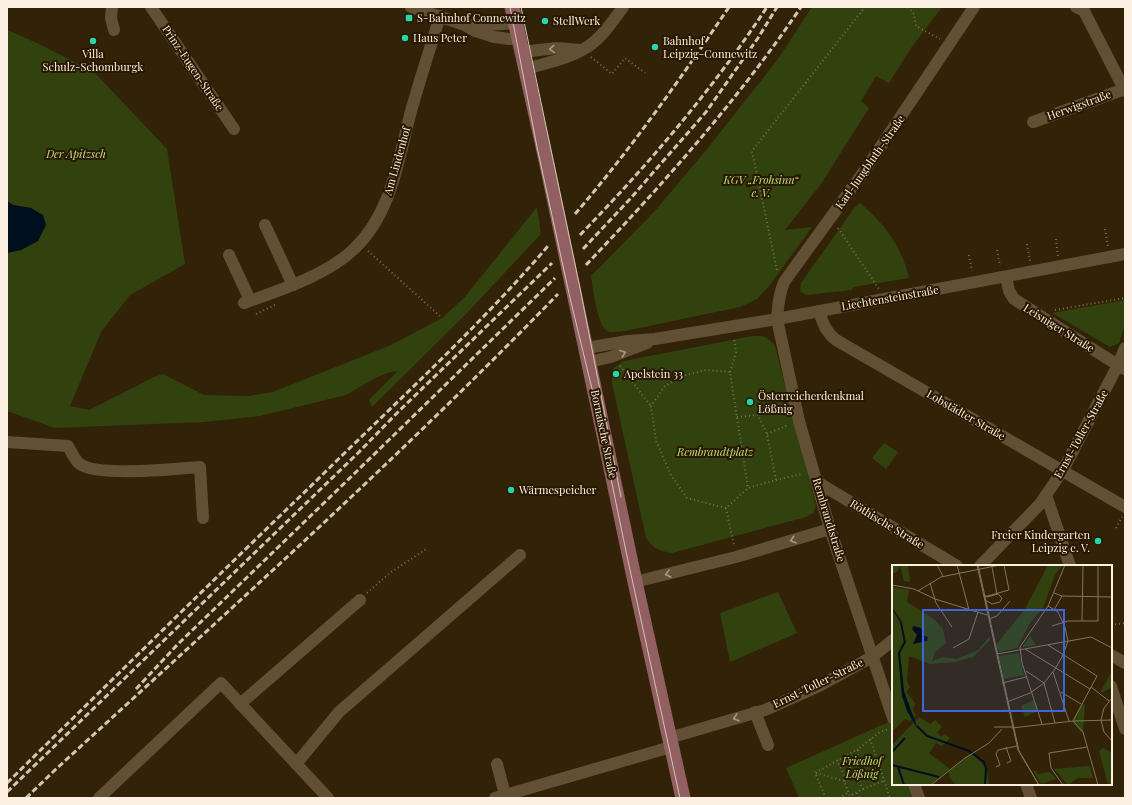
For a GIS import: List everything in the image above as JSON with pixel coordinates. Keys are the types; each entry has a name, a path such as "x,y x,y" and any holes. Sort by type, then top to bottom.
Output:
{"main road":[{"name":"Bornaische Straße","path":"512,7 588,355 635,582 683,798"}],"street":[{"path":"112,7 111,18 114,30"},
{"name":"Prinz-Eugen-Straße","path":"152,7 234,129"},
{"path":"411,7 465,25 475,31 494,37 509,39 520,45 557,48 586,53"},
{"path":"526,69 586,53 611,24 623,7"},
{"name":"Karl-Jungbluth-Straße","path":"777,319 779,294 784,282 866,170 974,7"},
{"path":"1076,7 1084,11 1125,90"},
{"name":"Am Lindenhof","path":"229,255 247,301 293,285 338,263 355,248 375,225 393,182 410,114 440,16"},
{"path":"465,25 516,23"},
{"name":"Herwigstraße","path":"1032,122 1125,90"},
{"path":"265,225 293,285"},
{"name":"Liechtensteinstraße","path":"588,355 628,341 655,339 777,319 1004,278 1125,254"},
{"name":"Leisniger Straße","path":"1004,278 1014,299 1121,368"},
{"name":"Lobstädter Straße","path":"819,311 828,333 836,340 1063,470 1124,511"},
{"name":"Rembrandtstraße","path":"777,319 799,420 830,529 892,715"},
{"name":"Liechtensteinstraße","path":"588,355 611,357 655,339"},
{"name":"Ernst-Toller-Straße","path":"981,565 1040,504 1063,470 1121,368 1125,348"},
{"path":"7,442 68,446 79,464 92,470 136,471 200,467 203,518"},
{"name":"Röthische Straße","path":"815,477 955,565"},
{"path":"1046,495 1070,565"},
{"path":"635,582 736,557 830,529"},
{"path":"296,764 339,712 520,554"},
{"path":"240,704 360,600"},
{"name":"Ernst-Toller-Straße","path":"500,797 670,742 755,712 765,710 819,686 873,656 892,641"},
{"path":"1112,656 1125,663"},
{"path":"99,798 221,683 328,798"},
{"path":"1112,689 1125,729"},
{"path":"755,712 768,745"},
{"path":"497,764 500,797"},
{"path":"914,785 919,798"},
{"path":"1026,785 1031,798"}],"path":[{"path":"784,282 777,269 768,233 752,150 865,7"},
{"path":"908,7 914,14 916,26 932,34"},
{"path":"586,53 612,74 625,58 645,73"},
{"path":"831,219 876,283 885,299"},
{"path":"1105,229 1110,257"},
{"path":"1056,239 1060,267"},
{"path":"1027,244 1032,272"},
{"path":"364,247 442,318"},
{"path":"997,250 1004,278"},
{"path":"969,255 974,283"},
{"path":"1036,313 1125,298"},
{"path":"256,314 274,306 276,302"},
{"path":"735,344 736,352 730,372 748,488"},
{"path":"611,357 618,363 651,406 656,441 671,475 687,498 726,508"},
{"path":"651,406 665,386 683,376 706,370 730,372"},
{"path":"737,417 758,415 767,434 776,480"},
{"path":"767,434 790,424"},
{"path":"726,508 748,488 776,480 815,477"},
{"path":"726,508 736,557"},
{"path":"1116,528 1124,511"},
{"path":"360,600 391,572 428,548"},
{"path":"1112,625 1125,623"},
{"path":"815,773 858,749 880,732 892,727"},
{"path":"870,740 890,798"},
{"path":"855,775 858,749"},
{"path":"845,756 863,789"},
{"path":"837,760 850,796 884,781"},
{"path":"815,773 845,780 855,775"},
{"path":"815,773 826,798"},
{"path":"839,798 849,792"},
{"path":"857,793 859,798"}],"green space":[{"name":"KGV „Frohsinn“ e. V.","path":"812,7 942,7 911,48 889,83 876,76 861,101 869,108 821,184 785,230 812,227 770,285 757,299 740,307 625,331 609,332 601,323 594,298 591,276 654,212 707,149 778,59"},
{"name":"Der Apitzsch","path":"7,30 37,43 94,72 167,149 185,264 130,295 101,332 70,406 89,410 154,377 163,374 204,395 248,396 273,392 391,345 442,318 464,298 537,207 541,234 466,314 372,407 369,400 398,371 377,377 346,395 260,416 204,422 55,428 7,411 7,253 21,250 31,208 13,205 7,201"},
{"path":"860,203 877,219 891,236 902,256 909,278 853,287 852,290 806,295 800,291 801,283 855,207"},
{"path":"1125,300 1125,324 1119,343 1110,347 1052,313"},
{"name":"Rembrandtplatz","path":"752,336 765,337 775,346 816,506 813,513 806,517 672,553 660,550 654,547 646,538 612,383 614,369 617,365 624,361"},
{"path":"884,443 898,452 886,469 872,458"},
{"path":"778,592 797,633 730,662 720,613"},
{"name":"Friedhof Lößnig","path":"892,720 892,785 914,785 919,798 799,798 786,768"}],"water":[{"path":"7,201 13,205 31,208 43,215 46,225 38,241 21,250 7,253"}],"tram line":[{"path":"510,7 537,147 570,298 594,397 680,798"},
{"path":"521,7 580,288 621,497"}],"railway":[{"path":"575,214 655,113 729,7"},
{"path":"580,235 679,126 725,67 767,7"},
{"path":"583,249 630,199 706,112 758,38 777,7"},
{"path":"586,265 643,204 726,108 752,75 801,7"},
{"path":"7,783 198,595 434,367 492,308 548,246"},
{"path":"7,792 358,453 398,412 552,263"},
{"path":"136,689 178,644 555,278"},
{"path":"26,798 310,536 497,356 558,294"}],"place":[{"name":"S-Bahnhof Connewitz","path":"409,18"},
{"name":"StellWerk","path":"545,21"},
{"name":"Haus Peter","path":"405,38"},
{"name":"Villa Schulz-Schomburgk","path":"93,41"},
{"name":"Bahnhof Leipzig-Connewitz","path":"655,47"},
{"name":"Apelstein 33","path":"616,374"},
{"name":"Österreicherdenkmal Lößnig","path":"750,402"},
{"name":"Wärmespeicher","path":"511,490"},
{"name":"Freier Kindergarten Leipzig e. V.","path":"1098,541"}]}
